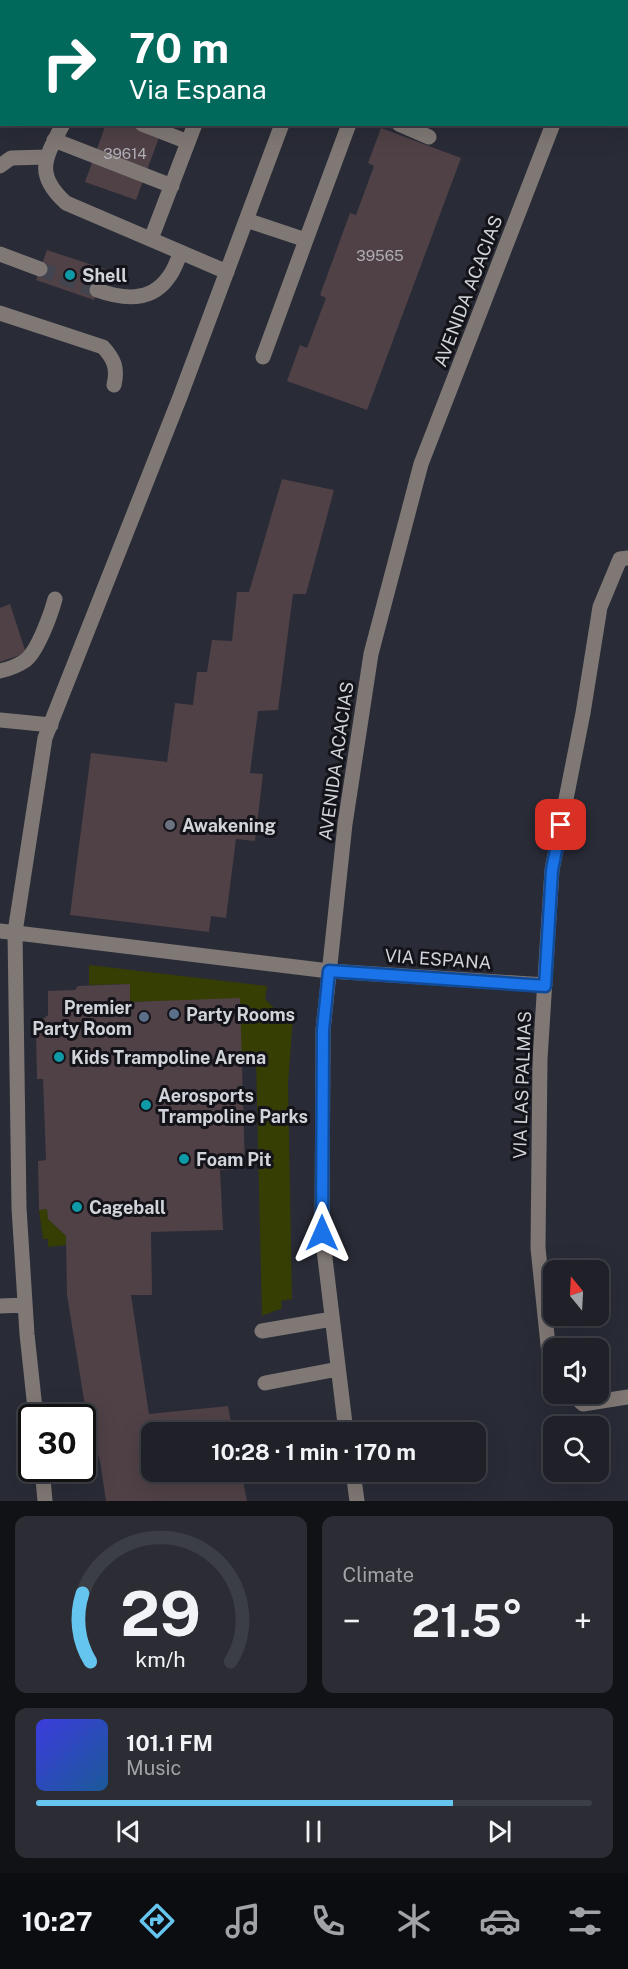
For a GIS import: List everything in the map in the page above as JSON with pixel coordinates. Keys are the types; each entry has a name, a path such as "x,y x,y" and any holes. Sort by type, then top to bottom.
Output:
{"street":[{"path":"62,126 46,156 46,175 53,192 66,203 227,272"},
{"path":"146,126 188,142"},
{"path":"151,239 194,126"},
{"path":"35,1404 19,1208 8,931 45,738 180,398 281,126"},
{"path":"263,357 348,126"},
{"path":"406,126 429,137"},
{"name":"AVENIDA ACACIAS","path":"345,1422 322,1233 323,1030 345,824 371,654 421,464 552,126"},
{"path":"54,140 172,186"},
{"path":"0,166 11,158 46,156"},
{"path":"246,220 306,240"},
{"path":"98,290 119,298 146,295 159,289 168,278 182,252"},
{"path":"0,254 40,269"},
{"path":"0,313 103,347 112,357 117,372 114,385"},
{"name":"VIA LAS PALMAS","path":"547,1338 538,1248 540,1059 552,870 583,713 600,607 620,559 628,558"},
{"path":"0,671 28,659 50,619 55,599"},
{"path":"0,720 51,725"},
{"name":"VIA ESPANA","path":"8,931 329,971 545,986"},
{"path":"0,1306 25,1305"},
{"path":"262,1331 332,1319"},
{"path":"265,1383 338,1369"},
{"path":"609,1400 628,1397"},
{"path":"43,1482 45,1501"},
{"path":"354,1482 357,1501"}],"green space":[{"path":"89,965 267,986 265,999 282,1016 293,1017 288,1084 292,1299 281,1301 282,1308 262,1316 256,1058 242,1058 157,1001 130,1002 129,984 89,985"},
{"path":"47,1209 48,1219 66,1236 66,1245 48,1247 48,1239 43,1239 39,1210"}],"building":[{"path":"105,126 163,126 136,200 85,182"},
{"path":"381,128 461,158 367,410 287,381 300,345 307,348 326,298 320,295 350,213 356,215 374,166 368,163"},
{"name":"Shell","path":"47,250 105,269 94,300 36,280"},
{"path":"282,479 334,490 306,594 293,594 278,710 258,711 250,773 263,774 255,841 236,839 226,918 211,916 209,932 70,915 91,753 167,762 175,703 193,705 197,672 207,672 212,640 232,641 237,592 249,592"},
{"path":"10,604 26,653 0,662 0,608"},
{"name":"Aerosports Trampoline Parks","path":"130,984 130,1002 240,998 245,1168 220,1170 223,1230 151,1232 152,1295 131,1295 149,1414 228,1406 231,1422 141,1422 141,1482 243,1482 247,1501 106,1501 96,1447 96,1404 85,1404 67,1295 66,1236 48,1219 47,1209 39,1210 38,1161 46,1160 43,1079 37,1079 36,1032 42,1032 42,1020 48,1015 48,991 75,990 78,986"}],"tunnel":[{"path":"40,269 97,290"}],"place":[{"name":"Shell","path":"70,275"},
{"name":"Awakening","path":"170,825"},
{"name":"Party Rooms","path":"174,1014"},
{"name":"Premier Party Room","path":"144,1017"},
{"name":"Kids Trampoline Arena","path":"59,1057"},
{"name":"Aerosports Trampoline Parks","path":"146,1105"},
{"name":"Foam Pit","path":"184,1159"},
{"name":"Cageball","path":"77,1207"}],"route":[{"path":"322,1233 323,1030 329,971 545,986 552,870 561,825"}]}
